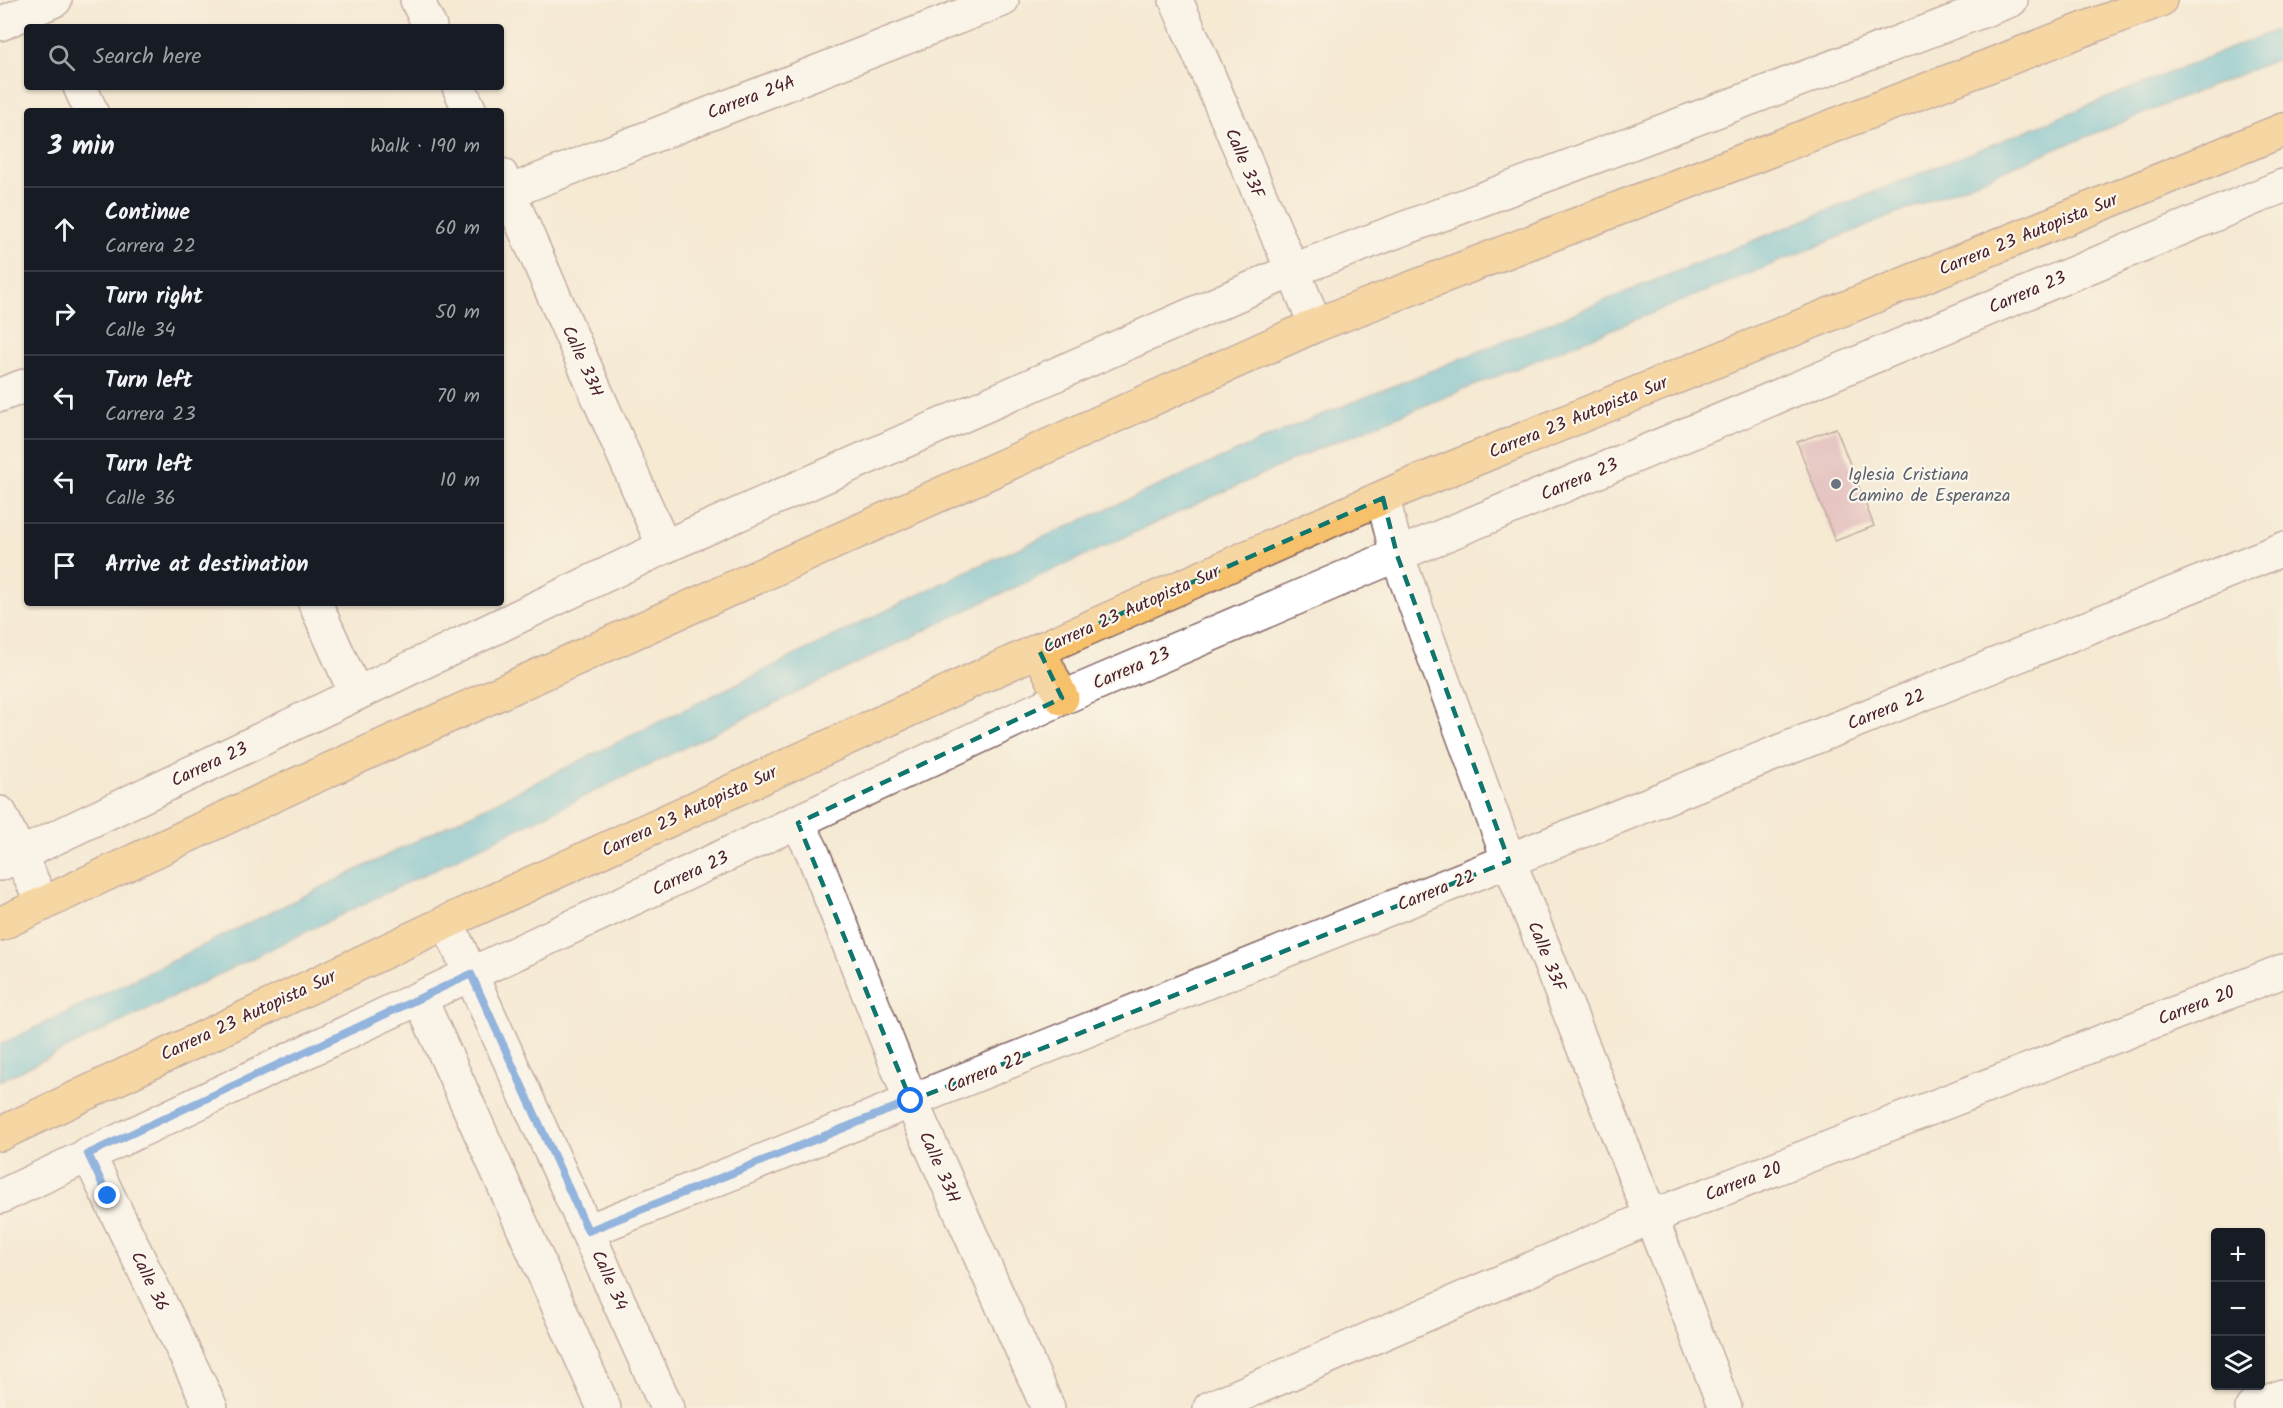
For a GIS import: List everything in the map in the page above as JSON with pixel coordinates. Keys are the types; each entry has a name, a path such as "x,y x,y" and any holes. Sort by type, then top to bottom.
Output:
{"main road":[{"path":"0,924 302,782 1316,325 2160,0"},
{"name":"Carrera 23 Autopista Sur","path":"0,1134 447,922 1039,650 1406,487 2283,130"},
{"path":"1039,650 1062,698"}],"street":[{"path":"417,0 429,24"},
{"name":"Carrera 24A","path":"504,187 1002,0"},
{"name":"Calle 33F","path":"1176,0 1316,325"},
{"name":"Carrera 23","path":"10,859 664,547 1291,271 2011,0"},
{"path":"0,24 48,8"},
{"path":"81,90 90,108"},
{"path":"460,90 469,108"},
{"name":"Carrera 23","path":"0,1197 1062,698 1396,555 2283,186"},
{"name":"Calle 33H","path":"504,187 664,547"},
{"path":"0,395 24,386"},
{"name":"Calle 33F","path":"1383,498 1396,555 1509,861 1725,1408"},
{"name":"Carrera 22","path":"588,1231 2283,549"},
{"path":"316,606 356,694"},
{"path":"0,813 10,859 43,904"},
{"name":"Calle 33H","path":"798,823 812,851 911,1101 1048,1408"},
{"name":"Calle 34","path":"447,922 667,1408"},
{"name":"Carrera 20","path":"1210,1408 1651,1217 2283,971"},
{"path":"420,998 604,1408"},
{"name":"Calle 36","path":"88,1154 211,1408"},
{"path":"2252,1408 2283,1396"}],"highlighted area":[{"path":"1383,498 1397,555 1509,861 911,1101 798,823 1062,698 1039,650"}],"water":[{"path":"2283,27 2283,57 1315,450 981,603 0,1081 0,1045 967,571 1299,424"}],"building":[{"name":"Iglesia Cristiana Camino de Esperanza","path":"1836,428 1874,526 1835,541 1797,442"}],"place":[{"name":"Iglesia Cristiana Camino de Esperanza","path":"1836,484"}],"route":[{"path":"108,1196 88,1154 471,974 588,1231 911,1101"}]}
